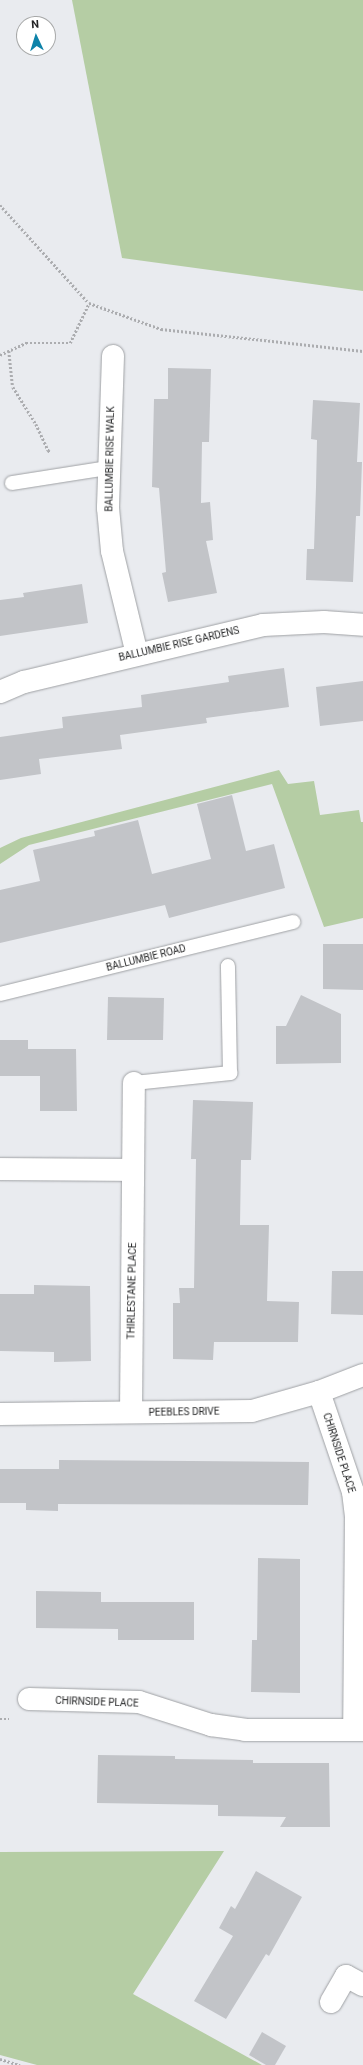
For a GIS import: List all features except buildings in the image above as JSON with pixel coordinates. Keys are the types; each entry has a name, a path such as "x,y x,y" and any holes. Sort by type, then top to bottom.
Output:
{"street":[{"name":"BALLUMBIE RISE WALK","path":"113,356 108,468 108,508 112,551 137,654"},
{"name":"BALLUMBIE RISE GARDENS","path":"0,692 24,682 263,625 324,622 363,624"},
{"name":"THIRLESTANE PLACE","path":"131,1412 134,1083"},
{"path":"0,1169 133,1170"},
{"name":"PEEBLES DRIVE","path":"0,1414 252,1411 319,1392 363,1375"},
{"name":"CHIRNSIDE PLACE","path":"29,1699 138,1702 211,1725 245,1730 358,1730 356,1517 354,1492 319,1392"},
{"path":"331,2002 346,1976 363,1985"}],"lane":[{"path":"12,483 108,468"},
{"name":"BALLUMBIE ROAD","path":"0,994 293,922"},
{"name":"THIRLESTANE PLACE","path":"134,1083 230,1073 228,966"}],"path":[{"path":"0,205 89,304 161,329 363,351"},
{"path":"0,355 26,343 70,343 89,304"},
{"path":"9,351 13,387 36,424 48,450 53,453"},
{"path":"0,2060 20,2065"}],"green space":[{"path":"72,0 363,0 363,291 122,258"},
{"path":"279,770 288,784 314,781 320,815 359,810 361,822 363,822 363,918 324,927 272,784 29,845 0,864 0,848 21,838"},
{"path":"224,1851 133,1994 262,2065 37,2065 0,2055 0,1852"}]}
